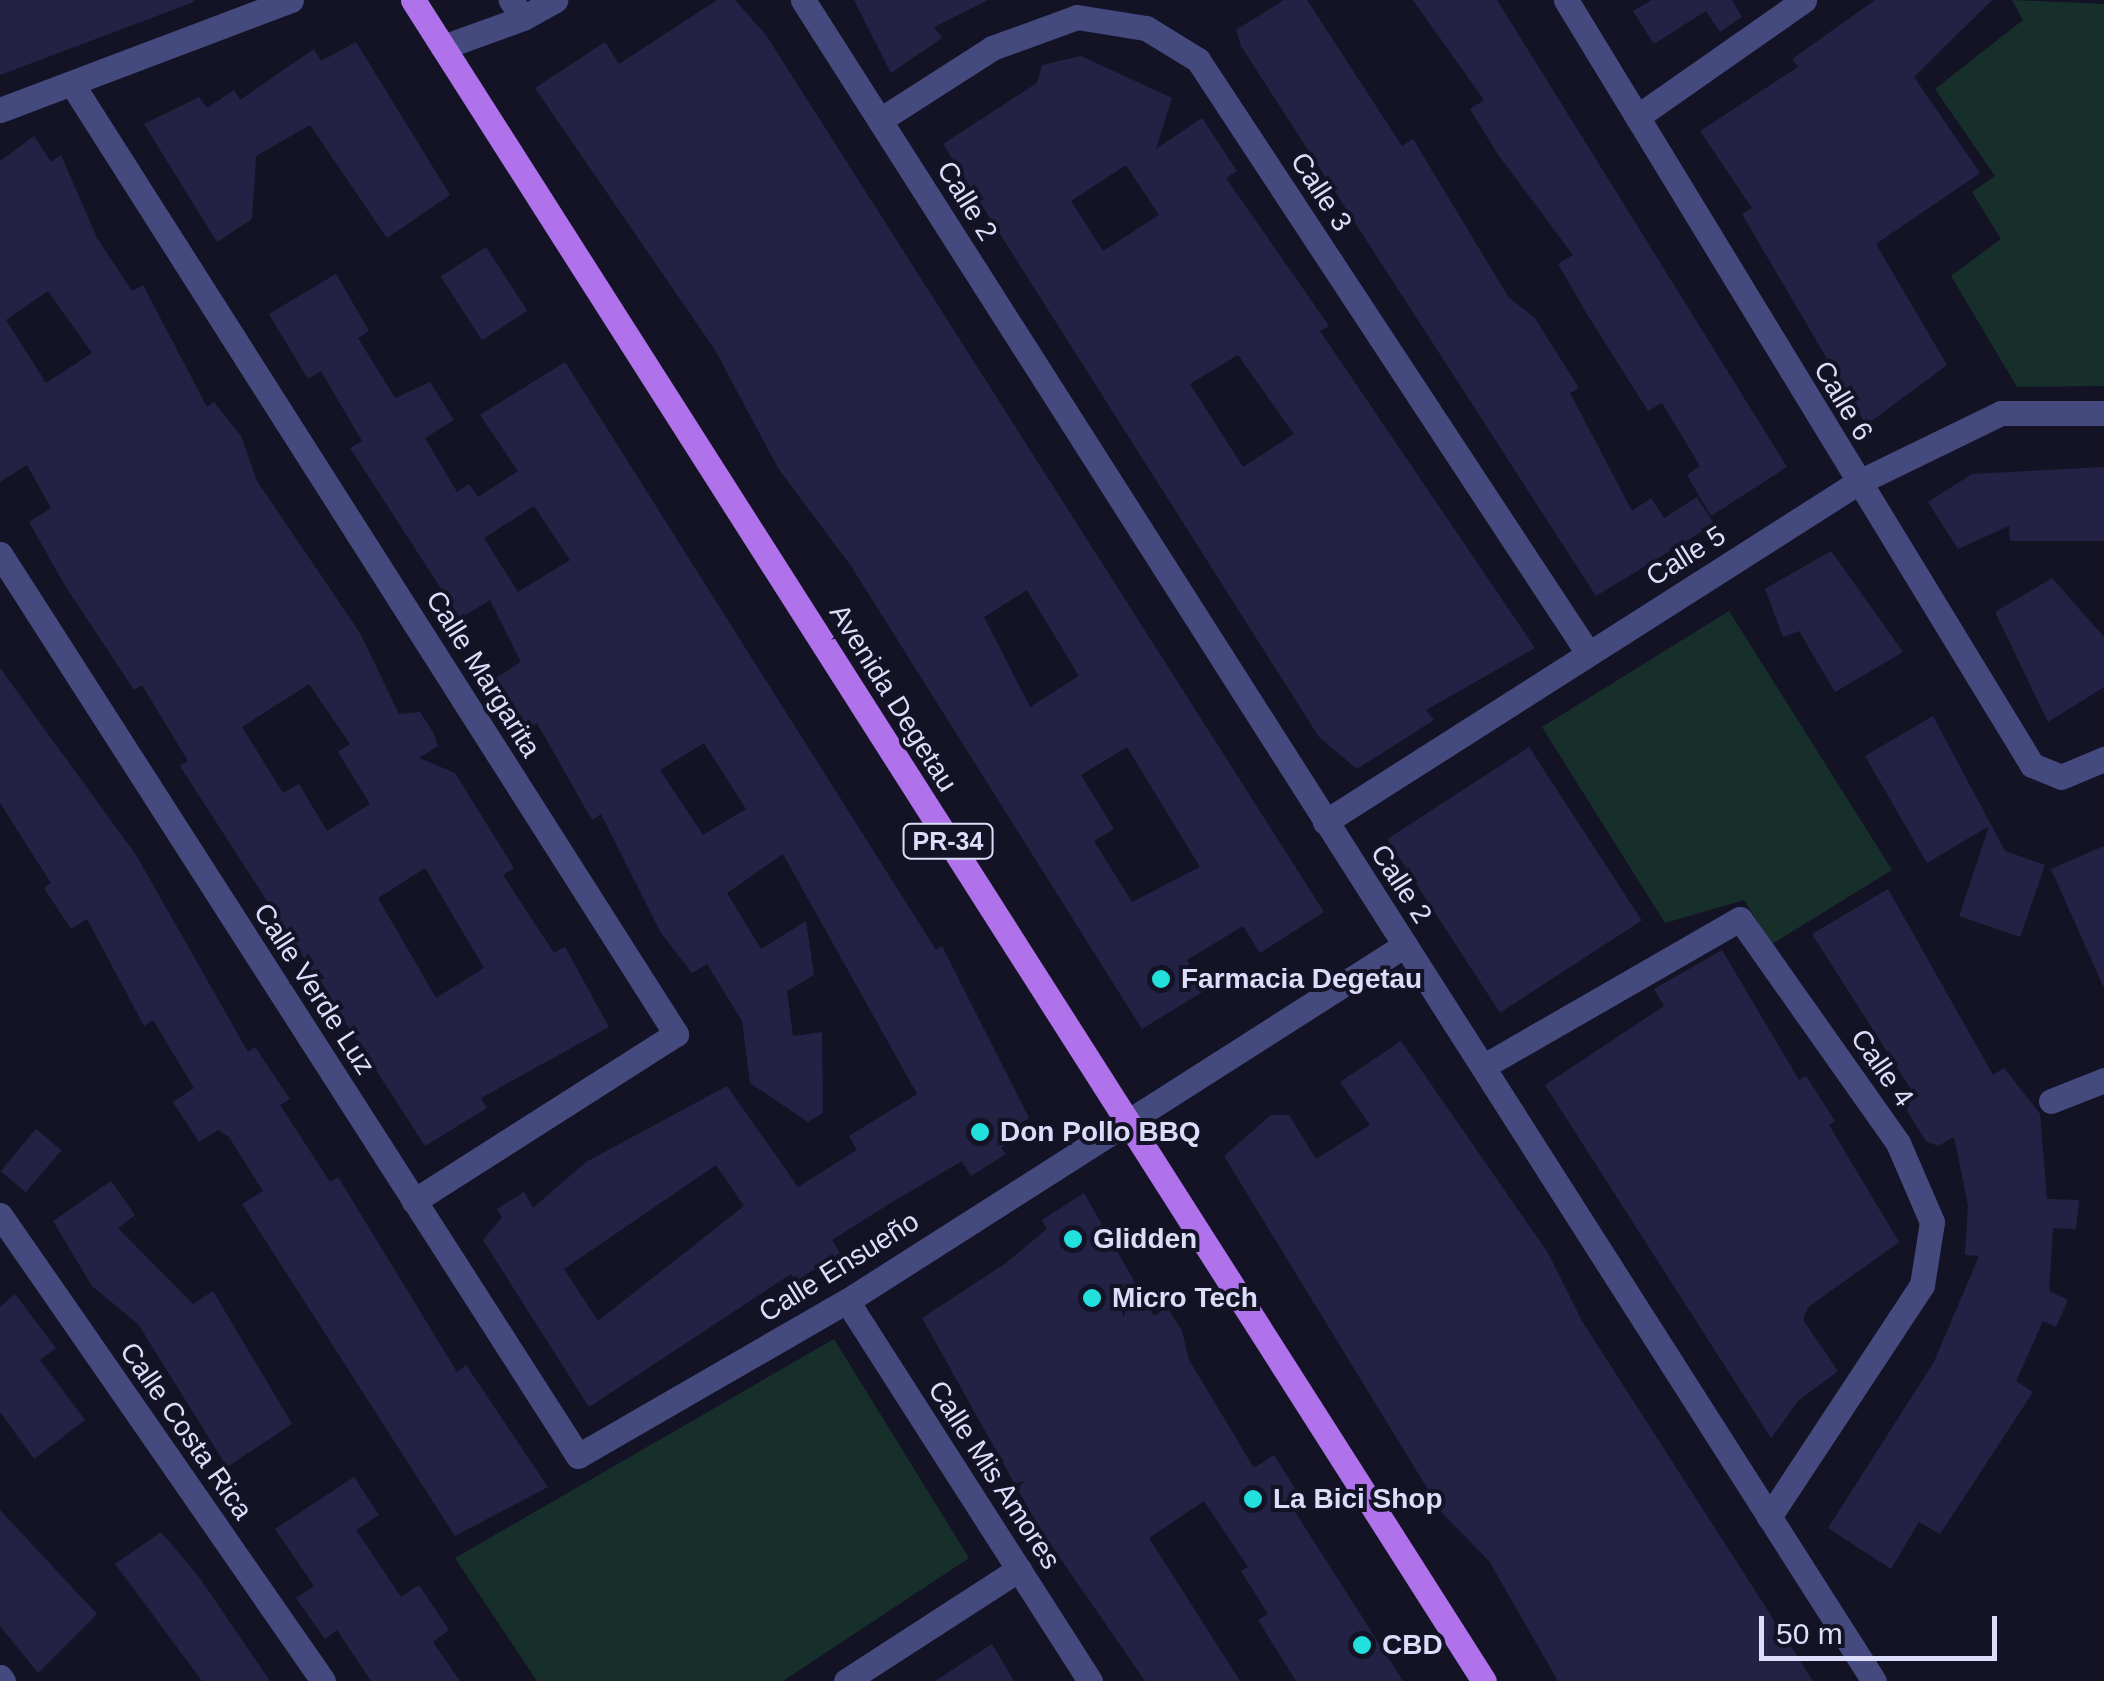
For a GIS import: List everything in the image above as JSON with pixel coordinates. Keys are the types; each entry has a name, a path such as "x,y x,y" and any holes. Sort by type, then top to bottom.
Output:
{"main road":[{"name":"Avenida Degetau","path":"412,0 1484,1681"}],"street":[{"path":"0,110 291,0"},
{"path":"442,47 517,9 555,0"},
{"name":"Calle 2","path":"803,0 1874,1681"},
{"name":"Calle 6","path":"1566,0 2032,765 2061,777 2104,759"},
{"path":"1638,118 1804,0"},
{"name":"Calle 3","path":"880,120 992,48 1077,17 1146,28 1198,60 1588,653"},
{"name":"Calle Margarita","path":"72,84 676,1034 414,1202"},
{"name":"Calle 5","path":"1325,822 1857,482 2001,413 2104,413"},
{"name":"Calle Verde Luz","path":"0,554 578,1456"},
{"name":"Calle 4","path":"1484,1066 1740,919 1898,1143 1932,1222 1922,1286 1769,1517"},
{"name":"Calle Ensueño","path":"578,1456 847,1301 1404,945"},
{"path":"2051,1102 2104,1080"},
{"name":"Calle Costa Rica","path":"0,1215 323,1681"},
{"name":"Calle Mis Amores","path":"847,1301 1090,1681"},
{"path":"846,1681 1020,1569"}],"green space":[{"path":"2012,0 2104,4 2104,386 2017,387 1951,276 2001,239 1972,192 1995,176 1935,89 2023,20"},
{"path":"1729,611 1892,870 1772,944 1744,900 1665,923 1542,727"},
{"path":"834,1339 969,1558 783,1681 537,1681 455,1558"}],"building":[{"path":"0,0 194,0 194,2 0,75"},
{"path":"717,0 735,0 766,35 1324,912 1260,953 1243,926 1187,960 1204,991 1142,1029 851,566 778,468 715,350 535,88 605,42 619,64","holes":["1027,590 1079,676 1030,707 984,617","1127,747 1200,867 1132,902 1094,841 1114,829 1081,775"]},
{"path":"854,0 988,0 934,27 942,38 891,73"},
{"path":"1284,0 1307,0 1402,146 1413,139 1509,298 1534,317 1579,388 1570,393 1632,511 1651,498 1664,518 1697,497 1714,524 1596,596 1241,46 1236,30"},
{"path":"1413,0 1497,0 1787,467 1711,516 1687,475 1700,466 1662,403 1648,411 1587,314 1558,264 1573,255 1497,153 1470,109 1484,100"},
{"path":"1652,0 1732,0 1742,17 1720,32 1706,11 1654,44 1633,11"},
{"path":"1875,0 1992,0 1914,77 1980,173 1876,244 1947,365 1866,425 1742,214 1752,208 1700,131 1798,67 1792,59"},
{"path":"356,42 450,195 387,238 310,125 256,156 252,219 217,242 144,124 199,97 207,108 234,90 240,100 314,49 321,61"},
{"path":"1081,56 1172,98 1156,149 1202,118 1237,171 1226,178 1329,326 1320,331 1535,648 1426,710 1434,720 1357,769 1319,737 943,144 1037,83 1042,65","holes":["1126,165 1159,215 1103,251 1071,201","1238,355 1294,434 1243,467 1190,384"]},
{"path":"34,136 51,162 61,155 97,238 132,291 143,285 207,407 214,402 241,436 257,481 360,633 399,714 420,712 433,732 438,746 419,758 455,773 514,868 503,875 554,953 565,947 609,1027 481,1098 487,1108 425,1146 180,766 188,761 142,685 134,690 64,584 29,522 51,508 27,465 0,482 0,161","holes":["48,291 92,353 46,383 6,320","309,684 350,744 338,752 370,804 327,831 299,784 283,793 242,727","425,868 484,968 436,998 378,898"]},
{"path":"486,247 527,311 482,340 441,276"},
{"path":"336,274 369,331 358,338 395,398 430,382 454,420 425,438 457,492 469,484 478,497 518,471 480,415 565,362 936,950 942,946 1029,1118 1012,1128 1018,1136 1001,1148 1006,1154 971,1176 962,1161 889,1204 832,1240 840,1253 796,1281 791,1274 589,1407 483,1240 502,1217 497,1209 524,1192 533,1208 586,1162 727,1086 798,1187 857,1150 849,1136 917,1094 783,854 727,893 761,949 806,921 814,975 787,991 793,1036 822,1032 823,1113 808,1122 750,1083 742,1021 707,964 692,973 661,933 601,814 592,820 537,723 527,729 496,678 521,662 490,600 460,618 350,448 362,441 321,371 308,379 269,314","holes":["534,506 570,560 518,592 484,538","704,743 746,809 703,835 660,770","716,1165 744,1206 598,1321 564,1269"]},
{"path":"2104,467 2104,541 2010,541 2009,526 1958,549 1928,502 1972,474"},
{"path":"1831,551 1903,652 1835,692 1799,631 1783,637 1765,589"},
{"path":"2052,578 2104,637 2104,687 2048,722 1995,612"},
{"path":"0,668 136,855 248,1052 255,1047 290,1099 280,1105 330,1182 338,1177 457,1372 466,1365 548,1487 455,1536 242,1204 263,1191 229,1137 218,1130 199,1142 173,1102 194,1088 153,1020 144,1026 87,919 71,929 44,888 51,883 0,803"},
{"path":"1933,716 2005,851 2045,865 2020,937 1959,916 1989,826 1927,863 1865,756"},
{"path":"1529,747 1642,921 1500,1013 1387,839"},
{"path":"2104,846 2104,988 2051,869"},
{"path":"1888,889 1993,1075 2004,1068 2040,1114 2047,1199 2079,1200 2076,1229 2053,1228 2049,1291 2068,1300 2056,1327 2043,1321 2016,1381 2033,1392 1940,1534 1919,1522 1891,1569 1828,1528 1934,1362 1979,1256 1965,1255 1968,1205 1954,1137 1938,1146 1926,1141 1907,1111 1912,1091 1812,934"},
{"path":"1722,950 1799,1080 1806,1076 1835,1121 1829,1125 1899,1242 1808,1307 1803,1320 1838,1371 1798,1401 1771,1438 1545,1085 1664,1006 1654,989"},
{"path":"1401,1041 1548,1253 1582,1321 1813,1681 1558,1681 1489,1561 1443,1514 1224,1156 1271,1115 1289,1115 1316,1159 1370,1125 1340,1082"},
{"path":"36,1129 61,1150 26,1192 1,1171"},
{"path":"111,1181 135,1215 118,1228 193,1304 213,1291 292,1424 227,1467 138,1324 92,1286 53,1221"},
{"path":"1084,1193 1154,1316 1167,1307 1182,1331 1189,1360 1254,1468 1274,1455 1301,1498 1290,1504 1403,1681 1296,1681 1258,1620 1268,1614 1241,1571 1248,1567 1204,1501 1149,1538 1240,1681 1145,1681 1040,1529 922,1318 1006,1263 1047,1229 1042,1220"},
{"path":"15,1294 56,1348 40,1360 85,1420 34,1459 0,1412 0,1307"},
{"path":"354,1477 379,1515 356,1530 401,1597 419,1585 449,1630 433,1642 460,1681 371,1681 337,1630 325,1639 296,1598 314,1586 275,1529"},
{"path":"0,1510 97,1614 38,1673 0,1626"},
{"path":"161,1532 199,1577 270,1681 202,1681 115,1564"},
{"path":"992,1644 1014,1681 935,1681"}],"place":[{"name":"Farmacia Degetau","path":"1161,979"},
{"name":"Don Pollo BBQ","path":"980,1132"},
{"name":"Glidden","path":"1073,1239"},
{"name":"Micro Tech","path":"1092,1298"},
{"name":"La Bici Shop","path":"1253,1499"},
{"name":"CBD","path":"1362,1645"}]}
